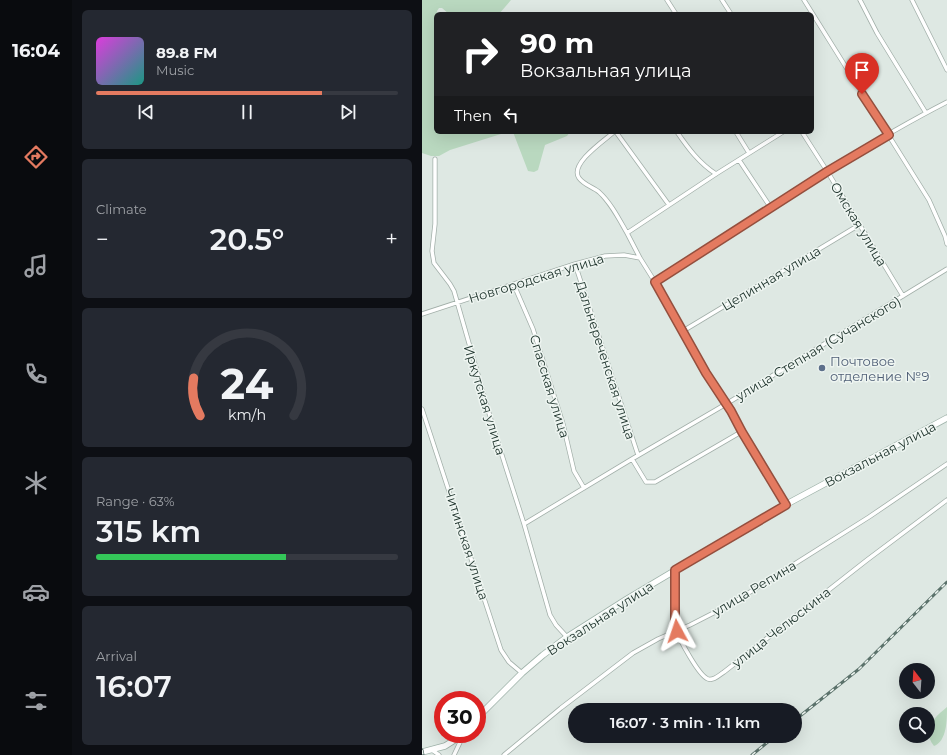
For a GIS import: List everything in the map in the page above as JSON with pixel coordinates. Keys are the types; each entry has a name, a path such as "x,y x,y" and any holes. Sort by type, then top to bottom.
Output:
{"main road":[{"name":"Вокзальная улица","path":"486,709 522,673 566,637 675,570 786,505 947,418"},
{"path":"422,752 445,746 450,743"}],"street":[{"path":"667,0 675,12"},
{"path":"722,0 730,12"},
{"path":"804,0 812,12"},
{"path":"860,0 877,33 926,113"},
{"path":"912,0 947,70"},
{"path":"814,16 929,200 947,244"},
{"path":"655,282 828,171 947,102"},
{"path":"612,134 586,155 577,169 578,175 580,179 599,191 610,204 640,258 786,505"},
{"path":"616,134 669,205"},
{"path":"678,134 691,152 705,167 716,174"},
{"path":"737,134 749,153"},
{"path":"627,233 780,134"},
{"name":"Омская улица","path":"803,134 828,171 859,225 903,296"},
{"name":"Иркутская улица","path":"435,159 432,251 434,263 450,284 458,303 493,427 524,524 550,615 566,637"},
{"path":"739,160 771,208"},
{"name":"Целинная улица","path":"683,331 859,225"},
{"name":"Новгородская улица","path":"423,314 575,264 605,256 624,255 640,258"},
{"name":"Дальнереченская улица","path":"575,264 638,455"},
{"name":"улица Степная (Сучанского)","path":"524,524 726,404 947,269"},
{"name":"Спасская улица","path":"514,285 533,329 563,424 574,471 584,488"},
{"path":"422,308 423,314"},
{"name":"Читинская улица","path":"422,409 501,650 509,662 522,673"},
{"path":"632,459 646,482 655,482 742,432"},
{"name":"улица Репина","path":"504,755 628,656 658,638 677,631 731,604 863,520 947,464"},
{"name":"улица Челюскина","path":"675,570 675,621 677,631 683,645 702,676 708,679 716,678 947,500"},
{"path":"454,755 459,743"},
{"path":"432,750 439,755"}],"green space":[{"path":"422,0 511,0 501,12 447,12 442,8 439,8 437,12 434,12 434,134 501,134 450,150 439,156 431,156 422,153"},
{"path":"514,134 568,134 545,145 538,170 534,172 528,171"},
{"path":"947,707 944,735 942,740 934,746 932,743 935,743 935,719"}],"railway":[{"path":"802,714 859,669 947,582"},
{"path":"752,755 767,743"},
{"path":"422,750 423,755"}],"place":[{"name":"Почтовое отделение №9","path":"822,368"}],"route":[{"path":"677,631 675,621 675,570 786,505 731,411 706,373 655,282 828,171 889,135 862,94"}]}
